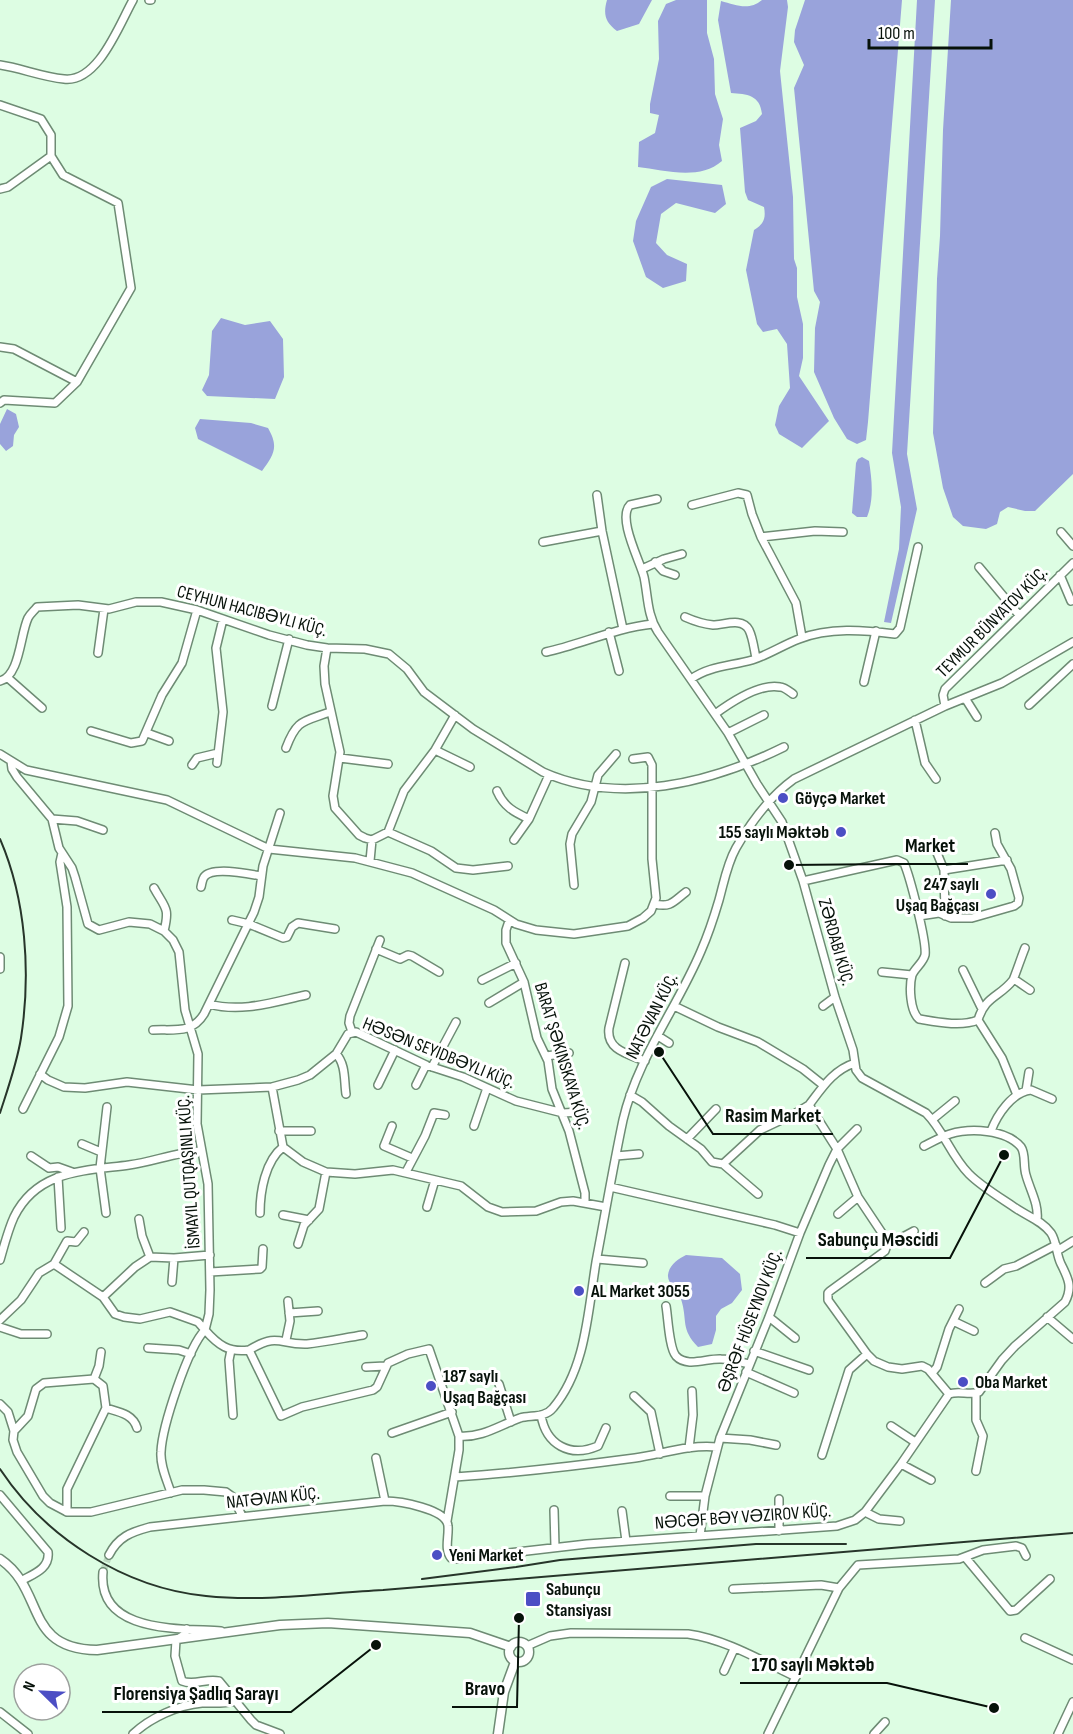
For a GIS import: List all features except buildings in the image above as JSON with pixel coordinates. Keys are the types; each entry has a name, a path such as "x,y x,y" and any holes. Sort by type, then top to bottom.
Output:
{"street":[{"path":"0,65 64,79 76,79 90,72 106,51 133,0"},
{"path":"0,105 40,119 51,135 51,156 63,175 118,203 131,288 77,382 55,403 4,400 0,403"},
{"path":"0,189 8,187 51,156"},
{"path":"0,346 14,349 77,382"},
{"path":"692,506 743,493 747,495 761,537 796,603 802,637"},
{"path":"597,495 602,531 623,629"},
{"name":"ZƏRDABI KÜÇ.","path":"657,499 630,504 626,510 629,536 642,569 653,624 728,733 782,822 803,880 835,997 853,1050 856,1070 862,1078 917,1107 933,1119 970,1175 1017,1209 1037,1220 1048,1230 1071,1283 1071,1290 1065,1302 1047,1317"},
{"path":"543,542 602,531"},
{"path":"761,537 815,531 843,532"},
{"path":"1061,532 1073,546"},
{"path":"691,679 706,670 756,658 802,637 848,630 895,634 900,628 918,547"},
{"path":"642,569 655,562 682,554"},
{"path":"655,562 663,571 675,575"},
{"name":"TEYMUR BÜNYATOV KÜÇ.","path":"945,706 943,695 945,689 1073,563"},
{"path":"979,567 1019,615"},
{"path":"1060,575 1071,602"},
{"path":"0,681 8,678 13,670 29,616 37,607 78,604 114,609 142,601 161,602 197,610 269,635 327,648 365,649 389,654 407,669 424,692 473,729 549,775 595,788 653,788 746,765 784,747"},
{"path":"98,653 104,609"},
{"path":"91,731 131,743 142,741 162,695 182,663 197,610"},
{"path":"685,617 701,624 716,625 738,622 744,624 748,628 756,658"},
{"path":"217,763 223,712 216,648 223,619"},
{"path":"546,652 609,632 653,624"},
{"path":"864,682 876,631"},
{"path":"609,632 619,671"},
{"path":"272,706 289,639"},
{"name":"NATƏVAN KÜÇ.","path":"459,1436 473,1436 527,1417 541,1415 553,1409 565,1392 578,1362 606,1207 630,1095 708,934 733,855 769,800 794,779 915,720 1021,673 1034,663 1073,642"},
{"path":"327,648 324,674 330,712 339,742 340,758 333,796 335,808 360,835 372,840 388,832 404,791 435,750 455,715"},
{"path":"1029,705 1073,664"},
{"path":"8,678 42,708"},
{"path":"715,714 737,698 769,688 780,686 793,694"},
{"path":"965,698 977,717"},
{"path":"286,748 299,724 330,712"},
{"path":"728,733 764,715"},
{"path":"915,720 925,763 936,779"},
{"path":"147,733 169,741"},
{"path":"435,750 470,767"},
{"path":"192,765 197,758 218,753"},
{"path":"0,754 26,770 167,800 269,849 369,861 412,873 494,910 522,927 555,933 590,933 635,923 643,918 655,904 651,836 653,788 650,759 643,756 633,759"},
{"path":"574,885 570,844 572,834 591,802 598,775 616,754"},
{"path":"340,758 388,764"},
{"path":"11,761 12,769 17,777 52,819 57,841 72,868 85,918 91,928 99,930 129,922 158,927 173,940 179,952 183,975 183,998 198,1054 197,1124 208,1184 210,1272 209,1314 205,1330 191,1354 166,1426 161,1452 171,1493"},
{"path":"514,840 529,819 549,775"},
{"path":"497,791 512,812 529,819"},
{"path":"153,1030 192,1028 198,1024 249,924 280,813"},
{"path":"52,819 77,821 103,830"},
{"path":"388,832 431,851 456,868 473,870 508,866"},
{"path":"919,916 939,913 951,918 972,918 1018,903 1019,898 1007,860 997,844 994,833"},
{"path":"369,861 372,840"},
{"path":"23,1109 59,1037 68,1006 67,907 60,862 62,853"},
{"path":"937,853 944,870 945,916"},
{"path":"944,870 1007,860"},
{"path":"803,880 901,861 906,866 919,916 925,955 912,975 910,992 914,1012 919,1019 961,1024 978,1020"},
{"path":"201,886 208,873 226,871 261,876"},
{"path":"154,888 167,910 168,916 164,931"},
{"path":"655,904 665,907 687,892"},
{"path":"232,920 249,924 283,938 287,937 292,927 298,923 335,928"},
{"name":"BARAT ŞƏKINSKAYA KÜÇ.","path":"509,921 506,943 525,982 537,1038 546,1056 552,1089 563,1113 579,1170 585,1202"},
{"path":"352,1032 349,1023 350,1016 380,940"},
{"path":"1017,1095 1002,1058 978,1020 981,1007 1014,979 1017,965 1025,948"},
{"path":"376,949 400,959 408,955 412,956 439,972"},
{"path":"0,957 0,969"},
{"path":"482,980 516,963"},
{"path":"626,963 609,1028 609,1039 615,1048 645,1061"},
{"path":"963,970 981,1007"},
{"path":"882,972 912,975"},
{"path":"1014,979 1030,990"},
{"path":"489,1003 525,982"},
{"path":"209,1004 220,1007 254,1007 306,995"},
{"path":"823,1006 835,997"},
{"path":"674,1006 718,1027 758,1042 803,1069 823,1085"},
{"path":"416,1085 456,1022"},
{"name":"HƏSƏN SEYIDBƏYLI KÜÇ.","path":"40,1074 64,1087 85,1088 127,1082 198,1090 272,1087 310,1075 336,1054 345,1038 352,1032 363,1034 429,1066 516,1101 563,1113 580,1112"},
{"path":"658,1036 669,1043"},
{"path":"378,1085 395,1050"},
{"path":"546,1056 569,1053"},
{"path":"336,1054 343,1067 346,1095"},
{"path":"723,1164 760,1130 809,1105 823,1085 841,1069 855,1063"},
{"path":"1026,1091 1029,1072"},
{"path":"272,1087 283,1147 303,1162 326,1172 356,1174 385,1169 406,1172 461,1186 488,1207 502,1212 536,1211 561,1202 585,1202 606,1207"},
{"path":"474,1126 487,1088"},
{"path":"991,1131 1000,1113 1017,1095 1026,1091 1038,1092 1052,1100"},
{"path":"630,1095 700,1149 712,1162 723,1164 758,1194"},
{"path":"933,1119 955,1101"},
{"path":"809,1105 837,1149 858,1197 887,1239 888,1245"},
{"path":"106,1214 100,1168 107,1107"},
{"path":"687,1139 716,1109"},
{"path":"406,1172 434,1113 445,1115"},
{"path":"392,1126 384,1146 412,1158"},
{"name":"ƏŞRƏF HÜSEYNOV KÜÇ.","path":"700,1536 705,1496 720,1438 829,1165 837,1149 857,1129"},
{"path":"279,1131 311,1131"},
{"path":"924,1146 957,1133 991,1131 1003,1135 1021,1147 1025,1172 1038,1208 1037,1220"},
{"path":"82,1144 101,1152"},
{"path":"260,1213 260,1199 267,1171 275,1155 283,1147"},
{"path":"0,1260 13,1219 21,1204 37,1189 58,1177 72,1172 131,1165 176,1154 201,1151"},
{"path":"616,1156 639,1154"},
{"path":"31,1156 49,1168 58,1167 72,1172"},
{"path":"298,1244 301,1231 319,1209 326,1172"},
{"path":"58,1177 61,1228"},
{"path":"427,1207 435,1180"},
{"path":"610,1187 775,1225 800,1233"},
{"path":"838,1214 858,1197"},
{"path":"283,1215 309,1220"},
{"path":"139,1219 141,1236 150,1257"},
{"path":"914,1231 888,1245 885,1251 828,1293 828,1300 867,1354 874,1360 902,1369 922,1366 932,1373 949,1394 959,1391 976,1394 1009,1353 1047,1317 1073,1339"},
{"path":"0,1320 21,1300 39,1274 54,1264 67,1241 76,1242 84,1232"},
{"path":"985,1283 1004,1269 1073,1241"},
{"path":"210,1272 260,1269 263,1249"},
{"path":"103,1297 135,1267 150,1257 210,1255"},
{"path":"171,1282 174,1258"},
{"path":"597,1259 643,1263"},
{"path":"54,1264 103,1297 111,1310 124,1317 140,1318 170,1312 198,1322 215,1342 231,1350 249,1350 275,1339 296,1344 309,1344 363,1335"},
{"path":"286,1340 289,1329 288,1301"},
{"path":"666,1306 676,1356 684,1361 723,1359 749,1364"},
{"path":"932,1373 940,1360 953,1321 960,1309"},
{"path":"289,1313 318,1311"},
{"path":"769,1317 795,1338"},
{"path":"953,1321 974,1331"},
{"path":"0,1328 21,1334 47,1334"},
{"path":"148,1348 169,1348 191,1354"},
{"path":"249,1350 281,1416 302,1407 373,1390 377,1387 386,1366 391,1361 429,1349 459,1436 459,1450 447,1521"},
{"path":"231,1350 229,1360 233,1414"},
{"path":"754,1351 808,1370"},
{"path":"94,1379 101,1352"},
{"path":"822,1455 849,1370 854,1363 867,1354"},
{"path":"366,1367 386,1366"},
{"path":"746,1372 794,1393"},
{"path":"14,1431 28,1416 36,1389 44,1383 94,1379 104,1386 106,1408 67,1489 67,1512"},
{"path":"499,1384 511,1422"},
{"path":"689,1448 693,1415 692,1391"},
{"name":"NƏCƏF BƏY VƏZIROV KÜÇ.","path":"447,1521 447,1548 451,1558 457,1559 555,1547 837,1526 855,1520 865,1512 949,1394"},
{"path":"976,1394 976,1420 983,1436 976,1471"},
{"path":"634,1396 651,1412 660,1454"},
{"path":"0,1404 8,1412 17,1452 43,1496 50,1503 67,1512 91,1512 182,1490 225,1492 233,1497 242,1516"},
{"path":"106,1408 130,1416 137,1428"},
{"path":"392,1433 452,1412"},
{"path":"541,1415 549,1438 568,1450 591,1449 598,1446 606,1428"},
{"path":"891,1426 915,1442"},
{"path":"720,1438 776,1445"},
{"path":"455,1477 532,1472 689,1448 717,1447"},
{"path":"376,1458 385,1501"},
{"path":"901,1464 931,1480"},
{"path":"0,1495 48,1552 48,1562 45,1567 21,1581"},
{"path":"670,1496 705,1496"},
{"path":"779,1499 779,1531"},
{"name":"NATƏVAN KÜÇ.","path":"109,1555 118,1541 136,1530 150,1527 385,1501 406,1502 447,1521"},
{"path":"554,1510 555,1547"},
{"path":"622,1510 626,1541"},
{"path":"865,1512 879,1518 900,1521"},
{"path":"768,1734 839,1588 852,1570 863,1564 965,1557 983,1550 1016,1546 1022,1548 1026,1556"},
{"path":"965,1557 1010,1611 1016,1610 1050,1579"},
{"path":"0,1559 15,1572 21,1581 48,1633 74,1648 97,1650 280,1625 346,1623 470,1633 511,1647"},
{"path":"103,1572 105,1593 114,1607 121,1614 140,1623 157,1627 235,1631"},
{"path":"733,1589 821,1584 839,1588"},
{"path":"176,1640 184,1635 187,1629"},
{"path":"527,1646 538,1640 561,1634 671,1633 698,1635 796,1677"},
{"path":"1024,1638 1073,1660"},
{"path":"176,1640 176,1656 182,1681 189,1683 219,1681 256,1725 280,1734"},
{"path":"518,1642 527,1646 529,1654 521,1662 515,1662 509,1655 511,1647 518,1642"},
{"path":"724,1671 734,1649"},
{"path":"498,1734 504,1692 515,1662"},
{"path":"133,1734 146,1723 186,1706 235,1701"},
{"path":"1058,1734 1073,1702"},
{"path":"0,1712 28,1734"},
{"path":"874,1734 885,1722"}],"water":[{"path":"607,0 652,0 639,24 617,31 606,17"},
{"path":"676,0 707,0 707,33 714,59 715,94 723,119 719,145 722,161 703,171 681,173 638,167 639,142 655,133 659,115 650,113 659,59 658,21 666,4"},
{"path":"762,0 787,0 780,71 793,197 797,297 803,324 803,358 799,376 829,421 802,448 779,434 775,425 779,406 790,388 787,344 777,329 763,332 757,324 746,270 754,230 762,223 765,211 764,207 748,200 745,192 740,128 756,121 762,114 761,108 756,99 752,97 731,93 718,20 721,1 747,6"},
{"path":"805,0 902,0 868,422 866,440 857,444 847,439 834,418 814,372 815,328 820,302 814,291 794,88 804,65 794,42 795,30"},
{"path":"917,0 935,0 907,454 917,509 891,623 884,622 899,549 901,507 892,453"},
{"path":"951,0 1073,0 1073,474 1035,511 1008,507 1000,512 997,524 986,529 963,526 953,517 943,488 933,433 943,130"},
{"path":"667,179 722,185 726,204 715,213 676,203 661,214 656,243 667,255 687,264 686,281 663,288 646,277 633,241 636,221 651,187"},
{"path":"221,318 245,325 270,321 283,339 284,377 275,399 207,396 202,390 209,375 212,331"},
{"path":"7,409 16,414 19,427 14,435 13,446 6,451 0,444 0,424"},
{"path":"200,419 251,423 268,428 274,445 270,460 262,471 198,439 195,428"},
{"path":"862,457 869,461 872,497 867,517 857,517 852,513 856,463"},
{"path":"686,1255 722,1258 740,1274 742,1290 732,1303 721,1309 716,1316 716,1330 712,1344 698,1347 689,1335 680,1296 668,1278 672,1265"}],"tunnel":[{"path":"103,1572 109,1555"}],"railway":[{"path":"0,839 16,886 26,962 21,1038 0,1113"},
{"path":"0,1469 18,1494 40,1516 63,1537 89,1555 117,1570 175,1591 228,1598 273,1598 383,1590 1073,1533"},
{"path":"422,1579 560,1560 756,1544 846,1544"}],"place":[{"name":"Göyçə Market","path":"783,798"},
{"name":"155 saylı Məktəb","path":"841,832"},
{"name":"Market","path":"789,865"},
{"name":"247 saylı Uşaq Bağçası","path":"991,894"},
{"name":"Rasim Market","path":"659,1052"},
{"name":"Sabunçu Məscidi","path":"1004,1155"},
{"name":"AL Market 3055","path":"579,1291"},
{"name":"Oba Market","path":"963,1382"},
{"name":"187 saylı Uşaq Bağçası","path":"431,1386"},
{"name":"Yeni Market","path":"437,1555"},
{"name":"Sabunçu Stansiyası","path":"533,1599"},
{"name":"Bravo","path":"519,1618"},
{"name":"Florensiya Şadlıq Sarayı","path":"376,1645"},
{"name":"170 saylı Məktəb","path":"994,1708"}]}
